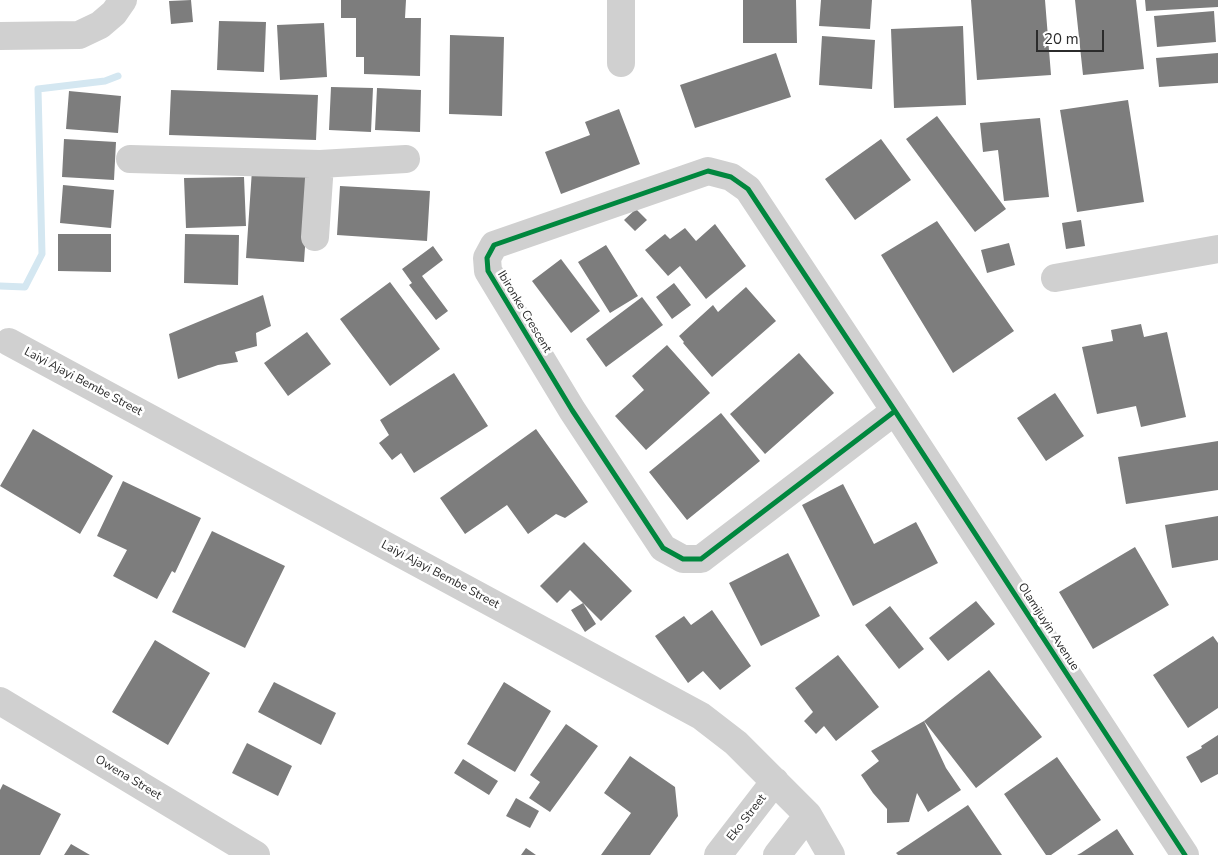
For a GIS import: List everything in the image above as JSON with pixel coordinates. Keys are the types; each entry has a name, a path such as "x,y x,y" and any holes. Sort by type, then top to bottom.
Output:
{"street":[{"path":"0,36 79,35 100,25 114,13 123,0"},
{"path":"621,0 621,63"},
{"path":"130,159 320,164 406,159"},
{"path":"315,237 320,164"},
{"name":"Ibironke Crescent","path":"708,171 731,177 748,189 895,411 700,560 684,559 663,548 572,410 488,271 487,258 494,246 708,171"},
{"path":"1055,278 1218,249"},
{"name":"Laiyi Ajayi Bembe Street","path":"9,342 701,716 736,743 808,814 831,855"},
{"name":"Olamijuyin Avenue","path":"895,411 1185,855"},
{"name":"Owena Street","path":"0,701 256,855"},
{"name":"Eko Street","path":"718,855 776,781"},
{"path":"777,855 808,814"}],"building":[{"path":"191,0 193,22 171,24 169,1"},
{"path":"341,0 406,0 405,18 421,18 420,76 364,74 364,57 356,57 356,18 341,18"},
{"path":"743,0 796,0 797,43 743,43"},
{"path":"821,0 872,0 870,29 819,26"},
{"path":"971,0 1045,0 1051,75 977,80"},
{"path":"1075,0 1136,0 1144,69 1083,75"},
{"path":"1145,0 1218,0 1218,7 1146,11"},
{"path":"1214,11 1216,42 1157,47 1154,16"},
{"path":"219,21 266,22 264,72 217,70"},
{"path":"324,23 327,77 280,80 277,25"},
{"path":"963,26 966,105 894,108 891,29"},
{"path":"450,35 504,37 502,116 449,114"},
{"path":"822,36 875,40 872,89 819,85"},
{"path":"776,53 791,97 695,128 680,85"},
{"path":"1218,53 1218,83 1159,87 1156,58"},
{"path":"331,87 373,88 371,132 329,130"},
{"path":"377,88 421,90 420,132 375,130"},
{"path":"171,90 318,95 316,140 169,135"},
{"path":"69,91 121,96 118,133 66,129"},
{"path":"1128,100 1144,202 1077,212 1060,110"},
{"path":"619,109 640,164 561,194 545,152 590,135 585,122"},
{"path":"937,116 1006,209 975,232 906,139"},
{"path":"1040,118 1049,197 1004,201 998,150 983,152 980,123"},
{"path":"64,139 116,142 114,180 62,177"},
{"path":"881,139 911,180 855,220 825,179"},
{"path":"252,170 310,174 304,262 246,258"},
{"path":"244,177 246,226 186,228 184,178"},
{"path":"63,185 114,190 111,228 60,223"},
{"path":"340,186 430,191 427,241 337,235"},
{"path":"636,209 647,220 635,231 624,220"},
{"path":"1081,220 1085,246 1066,249 1062,223"},
{"path":"937,221 1014,331 953,373 881,255"},
{"path":"715,224 746,266 706,299 680,266 668,276 645,250 665,234 670,239 685,228 696,241"},
{"path":"58,234 111,234 111,272 58,271"},
{"path":"185,234 239,235 238,285 184,283"},
{"path":"1009,243 1015,265 987,273 981,250"},
{"path":"606,245 638,296 610,313 578,262"},
{"path":"433,246 443,260 422,276 448,311 436,320 409,285 412,283 402,269"},
{"path":"561,259 600,311 571,333 532,281"},
{"path":"390,282 440,349 390,386 340,319"},
{"path":"674,283 691,305 672,319 656,297"},
{"path":"746,287 776,321 712,377 679,336 713,305 718,312"},
{"path":"263,295 271,326 256,333 257,346 235,352 238,362 218,365 178,379 169,334"},
{"path":"642,297 663,325 606,367 586,339"},
{"path":"1141,324 1144,337 1167,332 1186,417 1141,427 1136,406 1097,414 1082,347 1113,341 1111,330"},
{"path":"307,332 331,364 288,396 264,363"},
{"path":"667,345 710,393 646,450 615,416 644,390 632,376"},
{"path":"799,353 834,393 765,454 730,414"},
{"path":"454,373 488,426 414,473 401,453 392,460 379,443 389,435 380,420"},
{"path":"1055,393 1084,436 1046,461 1017,418"},
{"path":"721,413 760,461 687,520 649,472"},
{"path":"33,429 113,476 80,534 0,486"},
{"path":"536,429 588,502 565,518 556,514 528,534 507,505 465,534 440,498"},
{"path":"1218,441 1218,490 1126,504 1118,457"},
{"path":"123,481 201,518 175,573 172,571 157,599 113,576 127,550 97,536"},
{"path":"843,484 874,544 916,522 938,563 853,606 802,505"},
{"path":"1218,516 1218,560 1172,568 1165,525"},
{"path":"212,531 285,566 245,648 172,612"},
{"path":"584,542 632,591 601,621 570,590 557,603 540,586"},
{"path":"1135,547 1169,605 1093,649 1059,592"},
{"path":"788,553 820,616 761,646 729,583"},
{"path":"976,601 995,624 948,661 929,638"},
{"path":"583,603 596,624 585,632 571,610"},
{"path":"890,606 924,649 899,669 865,625"},
{"path":"712,610 751,666 720,690 703,671 688,683 655,636 684,616 691,625"},
{"path":"1213,636 1218,643 1218,708 1188,728 1153,675"},
{"path":"155,640 210,673 168,745 112,712"},
{"path":"838,655 879,707 836,741 824,726 816,734 804,721 813,712 795,688"},
{"path":"989,670 1042,737 976,788 924,721"},
{"path":"274,682 336,713 321,745 258,712"},
{"path":"504,682 551,711 515,772 467,744"},
{"path":"924,721 946,768 961,790 928,812 917,793 909,822 887,823 887,809 861,775 879,761 871,751"},
{"path":"566,724 598,746 550,812 529,798 540,782 530,775"},
{"path":"1218,735 1218,774 1201,783 1186,757 1202,748 1201,746"},
{"path":"247,743 292,766 278,796 232,773"},
{"path":"630,756 675,787 678,816 650,855 601,855 631,813 604,793"},
{"path":"1057,757 1101,820 1051,855 1046,855 1004,794"},
{"path":"463,759 498,781 489,795 454,773"},
{"path":"3,784 61,814 40,855 0,855 0,790"},
{"path":"516,798 539,811 530,828 506,816"},
{"path":"968,805 1002,855 898,855 896,853"},
{"path":"1117,829 1134,855 1077,855 1081,853"},
{"path":"71,844 90,855 64,855"},
{"path":"526,848 536,855 521,855"}],"waterway":[{"path":"0,286 25,287 42,254 38,89 105,81 118,76"}],"cycle path":[{"path":"895,411 701,559 683,559 663,548 572,410 488,271 487,258 494,245 708,171 731,177 748,189 895,411 1185,855"}]}
